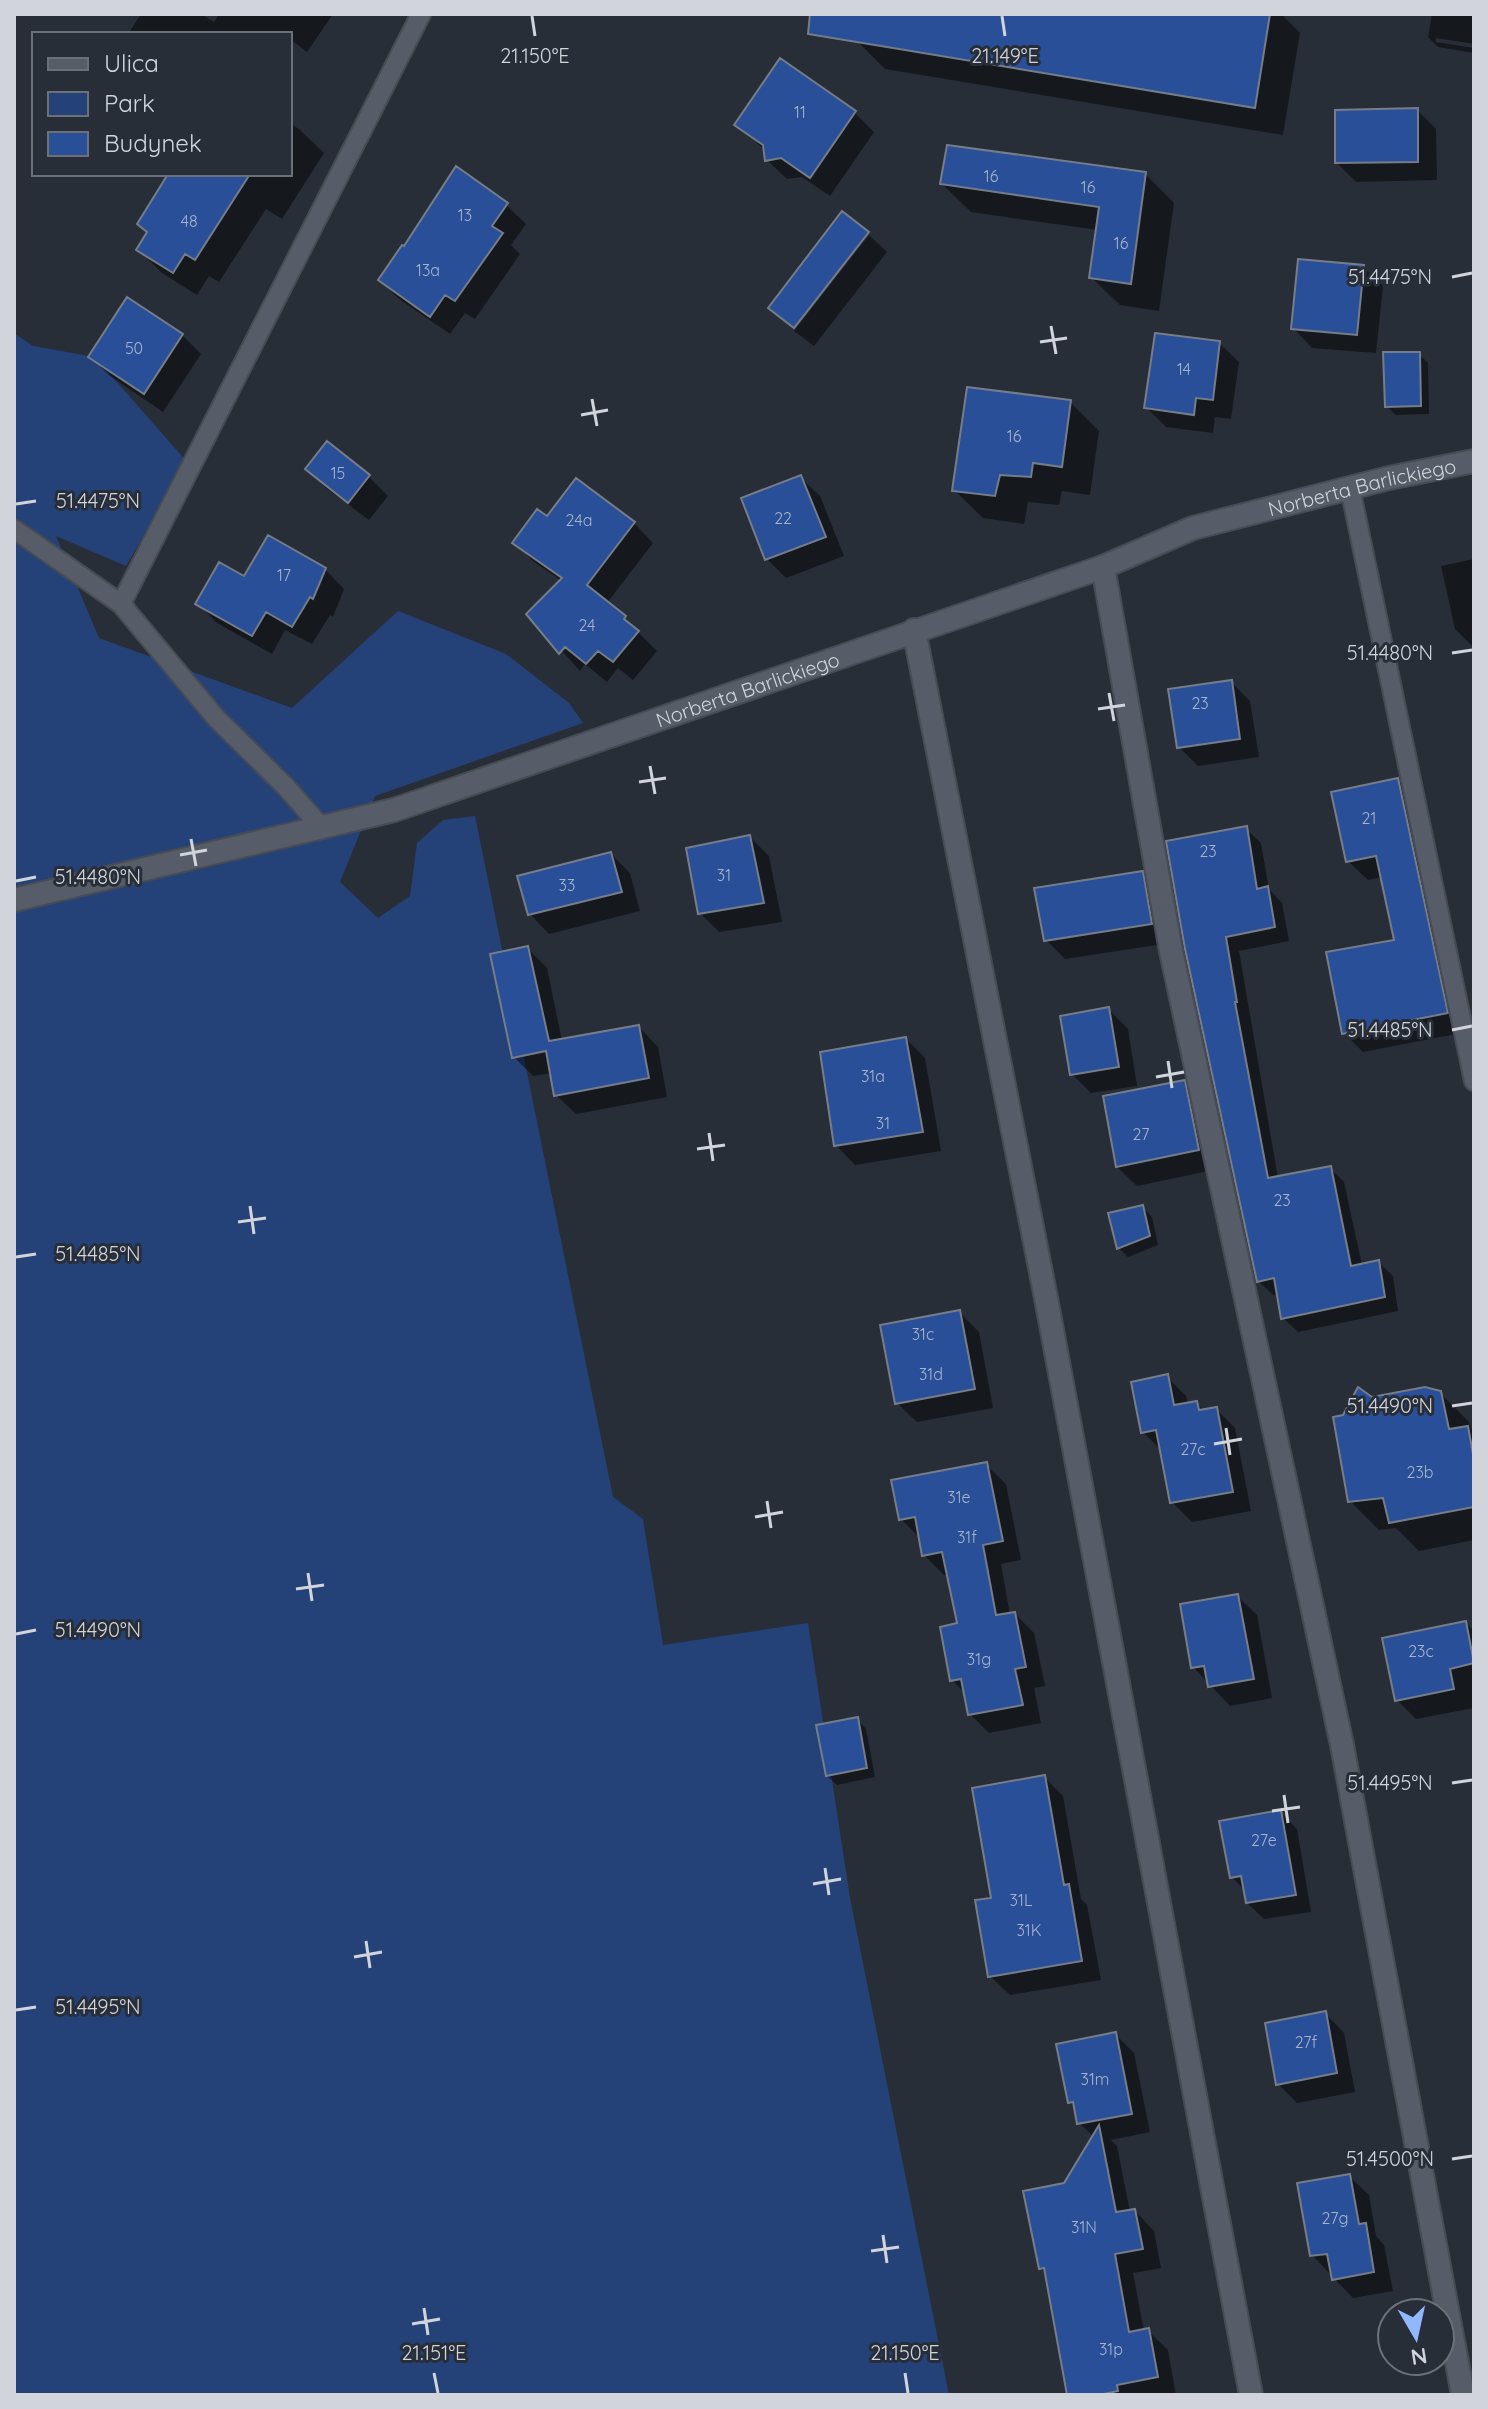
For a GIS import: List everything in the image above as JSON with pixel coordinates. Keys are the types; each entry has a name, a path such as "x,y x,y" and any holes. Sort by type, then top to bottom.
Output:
{"street":[{"name":"Norberta Barlickiego","path":"14,900 394,810 1103,567 1193,528 1350,488 1474,461"},
{"path":"1103,567 1171,951 1342,1745 1463,2395"},
{"path":"914,630 1055,1345 1251,2395"}],"lane":[{"path":"121,604 421,14"},
{"path":"1350,488 1474,1081"},
{"path":"14,529 121,604 216,718 286,787 322,828"}],"green space":[{"path":"14,333 33,346 95,357 187,462 126,566 56,536 99,638 292,708 398,611 506,654 569,703 583,723 375,796 340,882 378,918 410,896 417,843 443,820 475,816 613,1497 643,1519 663,1645 808,1623 850,1898 949,2395 14,2395"}],"building":[{"path":"810,14 1270,14 1255,108 808,34"},
{"path":"780,58 856,111 810,178 781,158 765,161 763,145 734,125"},
{"path":"1418,108 1418,162 1335,163 1335,110"},
{"path":"947,145 1146,172 1131,284 1089,278 1099,207 940,184"},
{"path":"456,166 508,203 492,226 503,233 455,301 445,295 430,317 378,280"},
{"path":"167,176 249,176 195,260 185,254 173,273 136,250 147,232 137,224"},
{"path":"842,211 869,232 794,328 768,308"},
{"path":"1298,259 1364,265 1357,335 1291,329"},
{"path":"127,297 183,334 144,394 88,357"},
{"path":"1155,333 1220,341 1213,400 1196,398 1194,415 1144,408"},
{"path":"1383,352 1420,352 1421,406 1385,407"},
{"path":"967,387 1071,400 1062,467 1033,463 1031,477 1000,475 995,496 952,491"},
{"path":"327,441 370,475 348,503 305,469"},
{"path":"801,475 826,537 765,560 741,498"},
{"path":"576,478 635,522 587,585 626,616 624,619 639,631 613,662 598,651 586,664 565,647 559,654 526,614 562,578 512,543 537,509 547,516"},
{"path":"268,535 326,568 313,599 310,597 292,627 266,612 252,636 195,604 219,562 244,576"},
{"path":"1232,680 1240,739 1177,748 1168,689"},
{"path":"1398,778 1448,1013 1342,1034 1326,952 1394,940 1376,856 1346,862 1331,792"},
{"path":"1247,826 1257,889 1268,886 1275,927 1226,937 1268,1178 1331,1166 1351,1266 1379,1260 1385,1297 1281,1319 1274,1278 1257,1282 1185,949 1166,841"},
{"path":"750,835 764,903 698,914 686,848"},
{"path":"611,852 622,892 528,915 517,876"},
{"path":"1143,871 1152,924 1044,941 1034,888"},
{"path":"528,946 549,1041 639,1025 649,1078 554,1096 546,1051 512,1058 490,954"},
{"path":"1109,1007 1119,1067 1070,1075 1060,1016"},
{"path":"906,1037 923,1132 834,1146 820,1052"},
{"path":"1185,1080 1199,1150 1116,1167 1103,1096"},
{"path":"1143,1205 1150,1236 1117,1249 1108,1213"},
{"path":"960,1310 975,1389 895,1404 880,1325"},
{"path":"1168,1374 1174,1405 1197,1401 1199,1410 1217,1407 1233,1492 1170,1503 1156,1430 1141,1433 1131,1382"},
{"path":"1358,1387 1372,1397 1425,1387 1441,1391 1449,1429 1468,1426 1474,1460 1474,1507 1389,1523 1383,1498 1348,1502 1333,1417 1343,1415"},
{"path":"987,1462 1003,1541 983,1545 996,1615 1015,1612 1026,1667 1015,1669 1023,1705 968,1715 961,1679 950,1681 940,1627 957,1623 942,1552 922,1556 915,1517 899,1520 891,1480"},
{"path":"1238,1594 1254,1679 1208,1687 1204,1666 1191,1668 1180,1604"},
{"path":"1466,1621 1474,1663 1450,1669 1454,1689 1395,1701 1382,1638"},
{"path":"858,1717 867,1768 826,1776 816,1725"},
{"path":"1045,1775 1064,1885 1069,1884 1082,1961 988,1977 975,1900 991,1898 972,1788"},
{"path":"1281,1810 1296,1895 1246,1903 1241,1876 1230,1878 1219,1821"},
{"path":"1326,2011 1337,2073 1276,2085 1265,2023"},
{"path":"1116,2032 1132,2114 1077,2124 1073,2102 1068,2103 1056,2044"},
{"path":"1099,2125 1116,2212 1135,2209 1143,2249 1115,2254 1129,2332 1149,2328 1158,2377 1117,2385 1118,2391 1099,2395 1067,2395 1044,2268 1039,2269 1023,2191 1064,2183"},
{"path":"1350,2174 1359,2224 1366,2223 1374,2272 1332,2280 1327,2254 1310,2256 1297,2183"}]}
